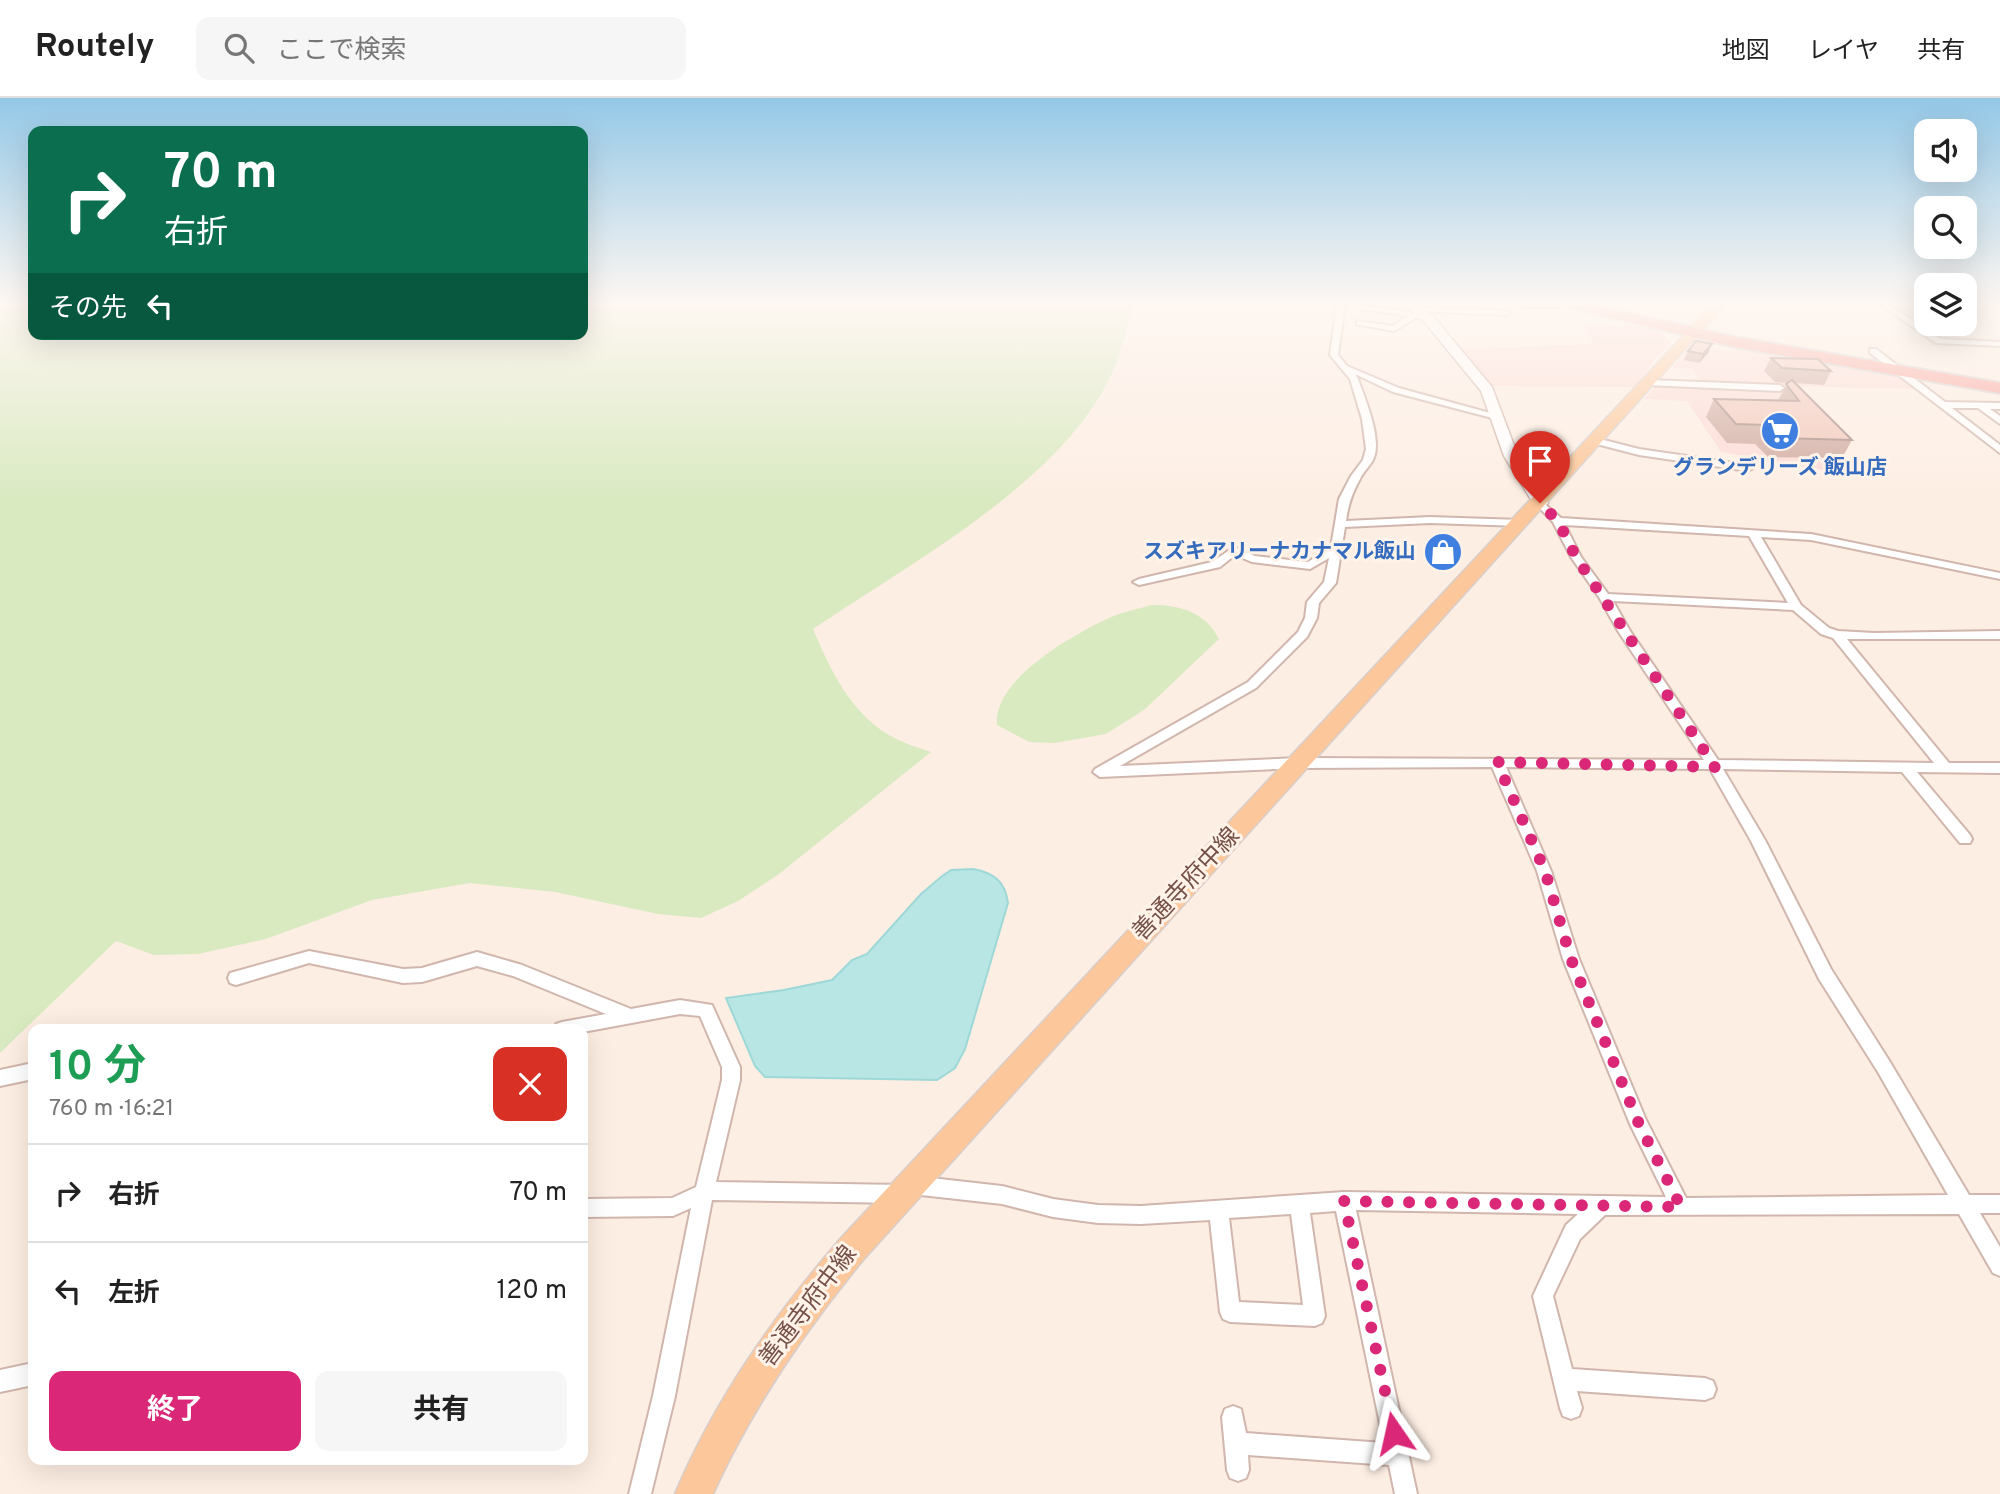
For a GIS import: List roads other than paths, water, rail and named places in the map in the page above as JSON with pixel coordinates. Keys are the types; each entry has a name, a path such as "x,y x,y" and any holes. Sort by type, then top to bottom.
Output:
{"highway":[{"path":"1911,370 2000,386"}],"main road":[{"name":"善通寺府中線","path":"694,1494 728,1423 787,1330 852,1249 1423,626 1521,523 1549,512 1596,441 1661,370"}],"street":[{"path":"1349,370 1371,437 1368,460 1356,476 1345,499 1343,524 1330,583 1313,602 1311,618 1303,634 1269,671 1231,698 1100,772 1300,763 1497,762 1715,767 2000,768"},
{"path":"1353,370 1414,395 1496,416"},
{"path":"1469,370 1487,390 1511,456 1715,767 1758,840 1825,974 1884,1067 2000,1266"},
{"path":"1897,370 2000,450"},
{"path":"1649,383 1780,388"},
{"path":"1387,399 1390,387"},
{"path":"1412,406 1414,395"},
{"path":"1945,405 2000,406"},
{"path":"1981,406 2000,421"},
{"path":"1596,441 1639,452 1748,468"},
{"path":"1549,512 1754,535 1811,537 2000,576"},
{"path":"1343,524 1430,520 1521,523"},
{"path":"1754,535 1796,607 1813,623 1837,635 1946,768"},
{"path":"1139,582 1216,565 1234,550 1252,559 1310,566 1336,548"},
{"path":"1605,597 1796,607"},
{"path":"1837,635 2000,635"},
{"path":"1497,762 1545,871 1576,972 1639,1124 1681,1207"},
{"path":"1906,767 1965,839"},
{"path":"236,978 309,957 403,976 422,975 477,959 516,970 628,1016"},
{"path":"587,1024 680,1007 706,1010 731,1067 731,1080 708,1191 701,1211 664,1396 640,1494"},
{"path":"0,1078 28,1072"},
{"path":"588,1208 673,1207 708,1191 907,1189 1002,1195 1052,1208 1098,1214 1141,1215 1344,1201 1681,1207 2000,1204"},
{"path":"1344,1201 1406,1494"},
{"path":"1218,1208 1230,1312 1315,1316 1299,1204"},
{"path":"1571,1408 1543,1296 1573,1232 1602,1205"},
{"path":"0,1381 28,1375"},
{"path":"1564,1379 1705,1389"},
{"path":"1233,1418 1238,1470"},
{"path":"1236,1443 1399,1455"}],"water":[{"path":"973,869 997,879 1004,889 1008,903 965,1049 955,1068 937,1080 765,1077 755,1066 726,998 832,980 852,960 867,954 921,894 941,877 951,870"}],"place":[{"name":"グランデリーズ 飯山店","path":"1780,431"},
{"name":"スズキアリーナカナマル飯山","path":"1443,552"}]}
